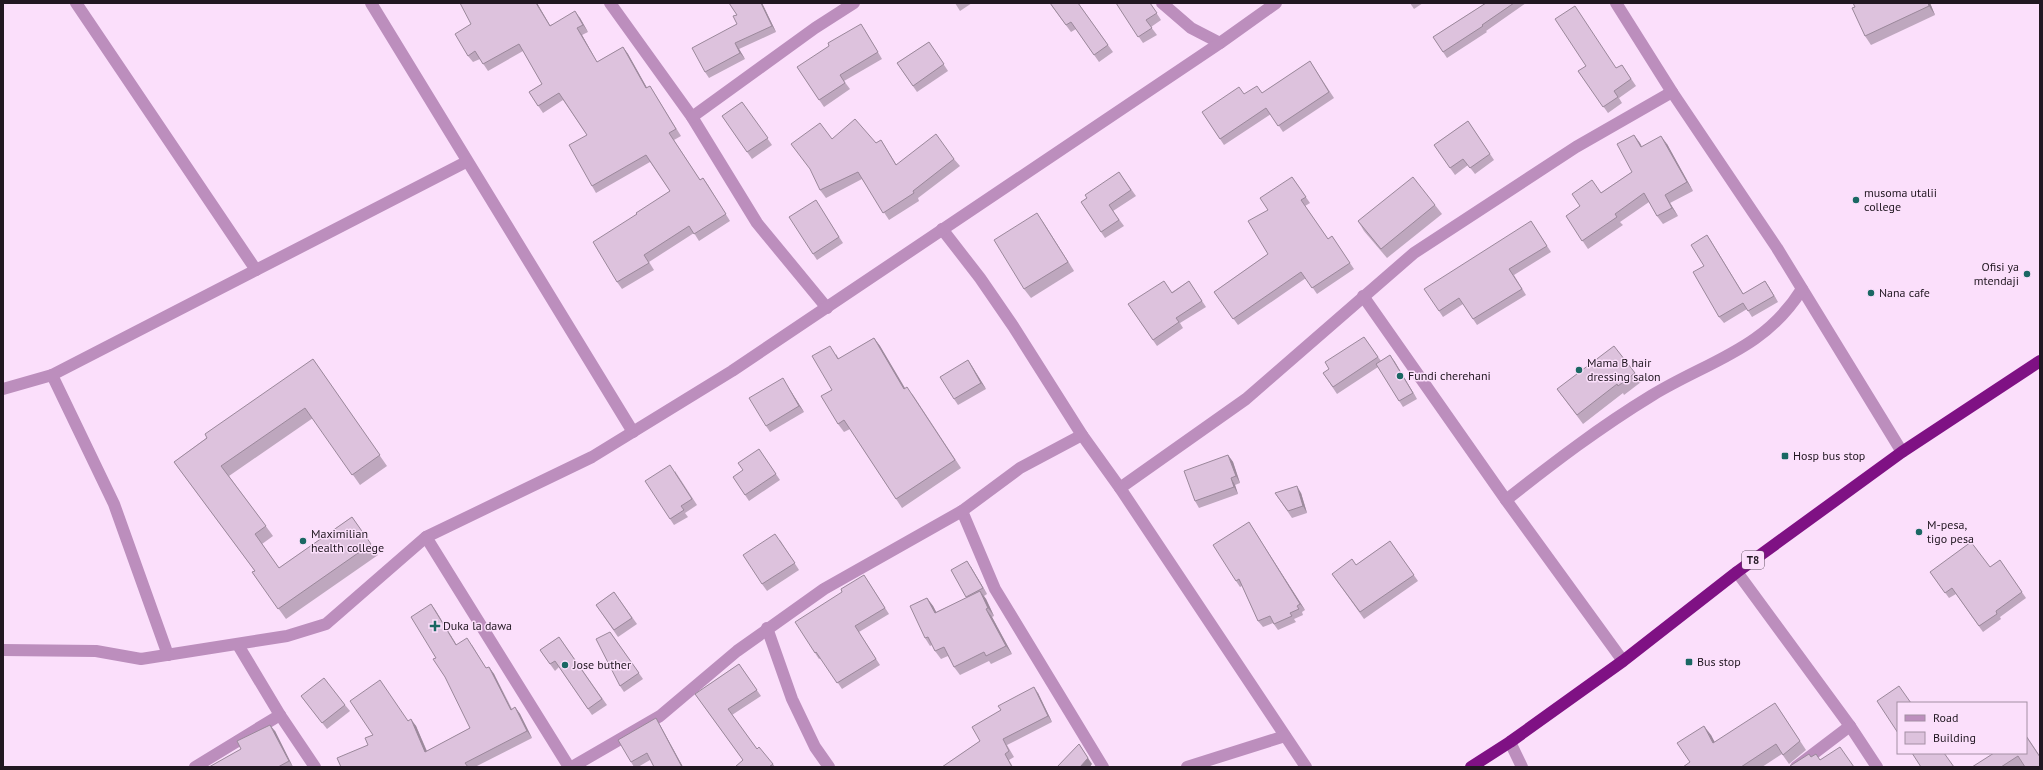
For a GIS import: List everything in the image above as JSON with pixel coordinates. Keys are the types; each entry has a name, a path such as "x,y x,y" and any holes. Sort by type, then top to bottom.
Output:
{"highway":[{"name":"T8","path":"1471,767 1510,742 1623,661 1737,572 1902,452 2040,361"}],"street":[{"path":"76,3 256,270"},
{"path":"371,3 466,162 633,432"},
{"path":"610,3 692,117 757,223 827,308"},
{"path":"692,117 815,28 854,3"},
{"path":"1162,3 1191,28 1220,43"},
{"path":"3,650 96,651 142,659 238,645 294,634 326,624 426,537 592,457 732,371 1220,43 1276,3"},
{"path":"1616,3 1672,92 1777,248 1902,452"},
{"path":"1120,488 1246,399 1414,253 1576,147 1672,92"},
{"path":"3,389 52,375 466,162"},
{"path":"942,229 980,278 1013,326 1082,435 1120,488 1306,767"},
{"path":"1506,500 1567,452 1612,420 1674,383 1741,350 1761,336 1776,323 1793,303 1802,289"},
{"path":"1363,296 1506,500 1623,661"},
{"path":"52,375 114,504 168,655"},
{"path":"572,767 660,716 767,628 824,589 962,511 1020,468 1082,435"},
{"path":"962,511 995,588 1103,767"},
{"path":"426,537 569,767"},
{"path":"1737,572 1850,726 1877,767"},
{"path":"767,628 792,699 815,746 828,767"},
{"path":"238,645 280,715 315,767"},
{"path":"195,767 280,715"},
{"path":"1796,767 1850,726"},
{"path":"1187,767 1286,736"},
{"path":"1510,742 1522,767"}],"building":[{"path":"460,3 536,3 550,26 575,11 583,25 577,28 597,62 623,47 646,88 650,86 676,129 669,133 700,180 703,178 726,214 694,234 689,226 644,255 649,263 617,282 593,242 670,191 646,155 592,186 569,145 587,135 559,93 538,106 529,92 542,84 519,44 483,64 475,51 468,56 455,34 471,24"},
{"path":"729,3 761,3 772,26 735,43 740,53 705,72 692,48 737,24 733,16 737,15"},
{"path":"1050,3 1078,3 1108,45 1094,55 1071,22 1066,25"},
{"path":"1116,3 1150,3 1157,13 1146,20 1152,28 1138,37"},
{"path":"1486,3 1514,3 1482,25 1483,26 1443,52 1433,37"},
{"path":"1853,3 1928,3 1929,6 1865,36 1852,8 1855,7"},
{"path":"1575,6 1616,68 1622,65 1631,79 1614,91 1618,97 1603,107 1578,71 1586,66 1555,19"},
{"path":"861,24 878,52 840,75 845,83 819,100 797,67 829,46 828,43"},
{"path":"929,42 944,64 913,86 897,63"},
{"path":"1310,61 1329,92 1278,126 1266,108 1220,139 1202,112 1239,87 1244,94 1257,86 1262,93"},
{"path":"742,102 768,138 747,152 722,116"},
{"path":"855,119 876,143 881,140 896,165 936,134 954,159 913,191 914,193 883,213 858,172 820,190 810,169 791,144 820,123 832,139"},
{"path":"1468,121 1490,154 1470,168 1463,159 1450,168 1434,145"},
{"path":"1634,135 1641,147 1661,136 1687,182 1665,195 1672,208 1657,216 1644,193 1615,214 1617,217 1582,241 1566,216 1580,206 1572,194 1592,180 1601,193 1632,172 1617,144"},
{"path":"1119,172 1131,190 1109,205 1119,220 1101,232 1081,202 1087,198 1085,195"},
{"path":"1292,177 1306,197 1301,200 1328,239 1332,236 1350,263 1312,288 1301,272 1233,319 1214,292 1268,254 1248,221 1268,210 1260,198"},
{"path":"1413,177 1435,205 1381,249 1358,221"},
{"path":"816,200 839,237 813,254 789,217"},
{"path":"1037,213 1068,262 1024,289 994,240"},
{"path":"1531,221 1547,246 1509,269 1522,289 1473,319 1459,298 1439,311 1424,289"},
{"path":"1707,235 1743,294 1765,281 1774,296 1748,311 1743,303 1719,317 1693,272 1704,266 1691,245"},
{"path":"1164,281 1172,293 1189,281 1202,301 1176,318 1179,322 1153,340 1128,304"},
{"path":"1364,337 1378,357 1333,387 1323,373 1329,369 1325,362"},
{"path":"874,338 904,389 907,387 955,460 896,499 844,420 838,424 821,396 832,390 812,356 830,346 838,359"},
{"path":"1614,346 1635,373 1618,386 1617,384 1577,415 1557,389"},
{"path":"1390,355 1413,393 1399,401 1376,364"},
{"path":"313,359 380,455 352,475 305,408 221,466 266,526 255,534 279,568 352,517 371,544 278,609 252,572 255,571 174,462 207,438 205,434"},
{"path":"968,360 981,383 954,399 940,377"},
{"path":"783,378 799,406 766,426 749,398"},
{"path":"759,449 776,474 745,495 733,477 743,470 738,463"},
{"path":"1228,455 1236,476 1231,478 1234,487 1195,501 1184,471"},
{"path":"670,465 692,499 681,506 684,510 670,519 645,481"},
{"path":"1297,486 1303,506 1288,511 1275,493"},
{"path":"1249,522 1300,604 1297,606 1299,609 1290,613 1292,616 1274,624 1270,616 1258,621 1239,579 1236,581 1213,545"},
{"path":"775,534 795,563 762,584 743,555"},
{"path":"1390,541 1414,575 1360,612 1332,574 1352,559 1356,565"},
{"path":"1971,542 1990,567 2000,560 2022,592 1996,611 1997,614 1979,626 1952,588 1945,593 1930,572"},
{"path":"967,561 983,588 966,597 951,570"},
{"path":"864,575 885,608 855,626 876,659 837,683 795,622 842,592 841,589"},
{"path":"980,591 988,608 986,609 1006,646 986,656 984,652 954,667 944,647 935,651 928,637 925,638 910,606 927,598 935,613"},
{"path":"614,592 632,618 614,630 596,605"},
{"path":"431,604 456,645 467,638 486,668 489,667 511,710 515,707 527,731 465,763 468,767 341,767 337,758 368,745 365,738 373,735 350,701 380,680 408,721 411,719 425,752 470,728 445,677 433,659 436,658 411,617"},
{"path":"610,632 639,673 620,686 596,639"},
{"path":"559,637 602,699 588,709 555,661 550,664 540,650"},
{"path":"739,664 757,690 728,709 757,749 759,747 773,764 769,767 735,767 743,760 695,694"},
{"path":"324,678 345,705 322,723 301,696"},
{"path":"1899,686 1910,702 1897,702 1897,731 1877,701"},
{"path":"1034,687 1048,716 1003,739 1009,751 1005,754 1012,767 942,767 980,741 972,727 1001,710 998,706"},
{"path":"1775,703 1800,741 1783,755 1776,744 1741,767 1683,767 1690,762 1677,743 1704,726 1713,743"},
{"path":"656,718 682,767 654,767 647,753 631,762 618,740"},
{"path":"270,725 289,761 278,767 209,767 241,749 237,741"},
{"path":"2027,738 2040,757 2040,767 2025,767 2018,756 2001,767 1972,767 1992,754 2027,754"},
{"path":"1079,744 1088,758 1080,767 1057,767"},
{"path":"1840,747 1854,767 1790,766 1809,754 1811,757 1816,754 1820,760"},
{"path":"1913,754 1945,754 1954,767 1921,767"}],"place":[{"name":"musoma utalii college","path":"1856,200"},
{"name":"Ofisi ya mtendaji","path":"2027,274"},
{"name":"Nana cafe","path":"1871,293"},
{"name":"Mama B hair dressing salon","path":"1579,370"},
{"name":"Fundi cherehani","path":"1400,376"},
{"name":"Hosp bus stop","path":"1785,456"},
{"name":"M-pesa, tigo pesa","path":"1919,532"},
{"name":"Maximilian health college","path":"303,541"},
{"name":"Duka la dawa","path":"435,626"},
{"name":"Bus stop","path":"1689,662"},
{"name":"Jose buther","path":"565,665"}]}
